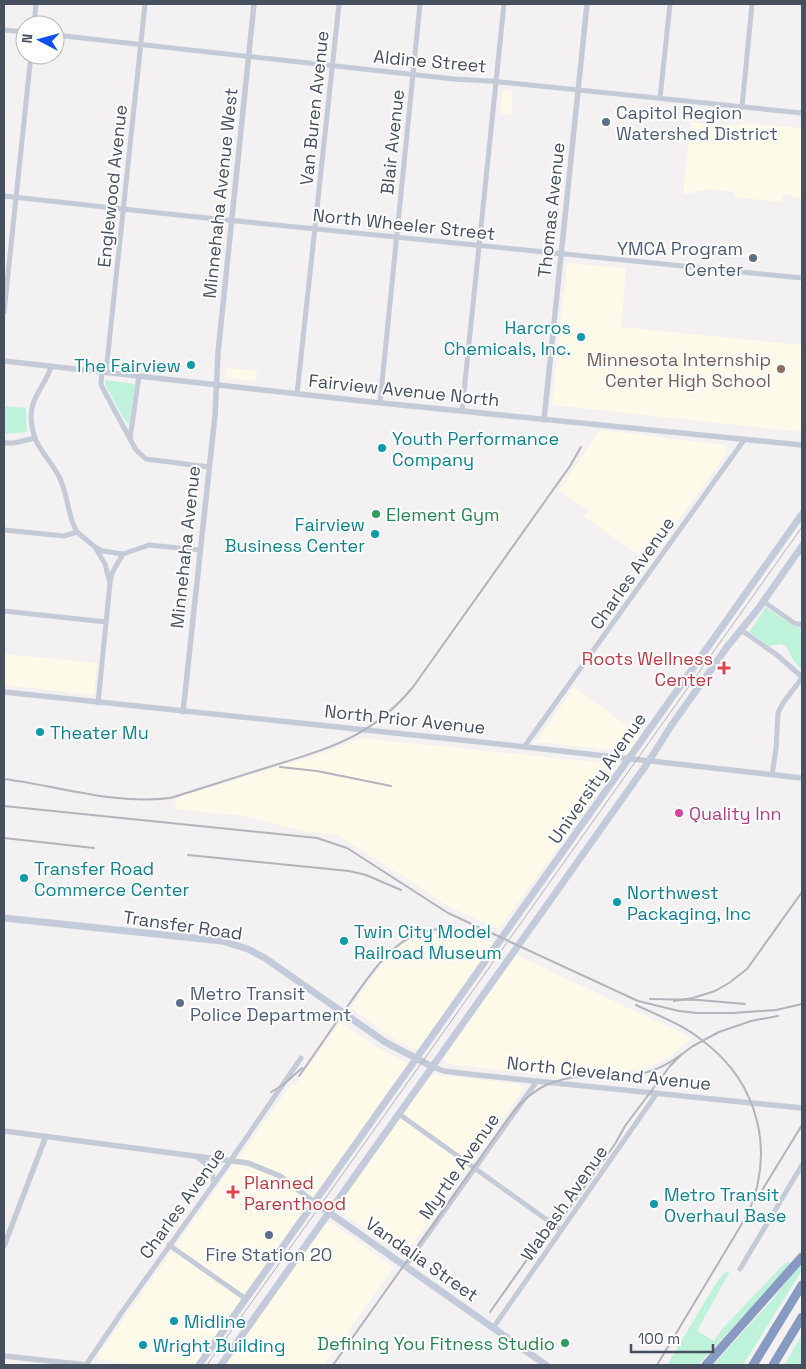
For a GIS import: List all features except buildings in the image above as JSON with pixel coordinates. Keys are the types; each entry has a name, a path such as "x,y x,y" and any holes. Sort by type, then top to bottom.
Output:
{"highway":[{"path":"706,1365 802,1257"},
{"path":"753,1365 802,1285"},
{"path":"773,1365 802,1317"}],"main road":[{"name":"University Avenue","path":"199,1365 802,514"},
{"name":"University Avenue","path":"221,1365 649,761 668,730 802,546"},
{"name":"Transfer Road","path":"4,918 222,941 242,946 265,958 365,1028 416,1058"},
{"name":"North Cleveland Avenue","path":"416,1058 433,1067"},
{"name":"Vandalia Street","path":"314,1202 546,1365"}],"street":[{"name":"Englewood Avenue","path":"145,4 124,209 104,372 101,383 138,454 146,459 209,467"},
{"name":"Minnehaha Avenue West","path":"216,385 254,4"},
{"name":"Van Buren Avenue","path":"297,394 339,4"},
{"name":"Blair Avenue","path":"380,403 420,4"},
{"path":"462,412 504,4"},
{"name":"Thomas Avenue","path":"544,420 587,4"},
{"path":"660,98 670,4"},
{"path":"742,107 752,4"},
{"name":"Aldine Street","path":"65,36 249,57 333,64 454,79 496,81 802,113"},
{"path":"4,312 30,65"},
{"name":"North Wheeler Street","path":"4,196 802,278"},
{"name":"Fairview Avenue North","path":"4,361 462,412 802,445"},
{"path":"52,366 50,374 39,390 32,408 32,425 35,438 61,480 72,522 77,532 103,551 123,554 149,545 200,550"},
{"path":"130,440 139,375"},
{"name":"Minnehaha Avenue","path":"183,712 215,415 216,385"},
{"path":"4,443 14,443 35,438"},
{"name":"Charles Avenue","path":"524,747 744,440"},
{"path":"4,530 64,536 77,532"},
{"path":"95,547 105,564 110,583"},
{"path":"98,702 110,583 112,573 123,554"},
{"path":"763,601 794,623 802,625"},
{"path":"4,611 106,622"},
{"path":"741,630 777,655 802,678 783,703 778,713 776,749 772,774"},
{"name":"North Prior Avenue","path":"4,692 802,778"},
{"name":"Charles Avenue","path":"87,1365 122,1312 231,1160 301,1058"},
{"name":"North Cleveland Avenue","path":"433,1067 444,1071 802,1108"},
{"name":"Myrtle Avenue","path":"404,1266 537,1081"},
{"name":"Wabash Avenue","path":"492,1328 657,1093"},
{"path":"399,1114 561,1230"},
{"name":"Vandalia Street","path":"4,1131 248,1163 280,1176 314,1202"},
{"path":"4,1246 46,1136"},
{"path":"194,1155 205,1161 211,1168 214,1183"},
{"path":"740,1269 802,1165"},
{"path":"169,1245 246,1299"},
{"path":"4,1356 87,1365"}],"shaded area":[{"path":"503,90 513,91 511,115 500,113"},
{"path":"691,122 734,126 744,123 802,128 802,198 783,194 781,202 734,197 734,192 707,189 683,195"},
{"path":"567,263 626,268 621,327 802,345 802,432 552,405"},
{"path":"226,368 257,371 256,381 225,378"},
{"path":"600,430 725,445 727,453 670,532 646,560 583,516 589,511 559,490"},
{"path":"4,654 97,663 94,695 4,685"},
{"path":"574,687 641,736 631,752 536,742"},
{"path":"361,738 614,764 616,767 499,929 445,905 337,835 303,831 245,816 175,809 176,798 326,752"},
{"path":"442,933 468,935 493,943 420,1047 417,1049 409,1047 385,1033 351,1008 392,952 402,945 425,935"},
{"path":"516,955 691,1039 670,1056 654,1065 638,1069 560,1077 448,1064 445,1060 445,1054"},
{"path":"340,1022 373,1045 407,1063 407,1065 195,1365 136,1365 99,1359 98,1355 292,1083 295,1085"},
{"path":"437,1075 519,1084 523,1090 404,1256 337,1209 337,1206 430,1076"},
{"path":"325,1222 330,1222 393,1268 324,1365 224,1365"}],"green space":[{"path":"105,380 135,384 129,424 126,422 105,385"},
{"path":"4,406 26,408 27,432 4,434"},
{"path":"766,607 792,625 802,629 802,670 794,661 786,646 780,644 769,646 749,632"},
{"path":"789,1261 791,1264 698,1365 667,1365 716,1283 724,1273 730,1271 697,1331 714,1341 723,1328"},
{"path":"802,1262 802,1270 743,1365 713,1365 772,1300"},
{"path":"802,1335 802,1365 784,1365"}],"tram line":[{"path":"207,1365 802,527"}],"railway":[{"path":"4,779 107,797 128,799 170,798 311,754 365,730 397,704 413,687 570,466 581,447"},
{"path":"280,767 317,771 391,786"},
{"path":"4,806 317,838 347,848 448,913 638,1001 679,1011 697,1013 776,1010 802,1004"},
{"path":"4,838 94,848"},
{"path":"188,855 349,871 366,875 401,890"},
{"path":"674,1001 693,998 715,991 747,969 802,892"},
{"path":"299,1076 364,983 389,953 418,933 436,929 456,929 479,934"},
{"path":"650,999 699,1000 745,1004"},
{"path":"636,1005 680,1025 696,1035 722,1058 738,1078 750,1099 761,1145 760,1169 755,1194 746,1218"},
{"path":"490,1312 538,1244 561,1220 615,1144 625,1126 670,1066 693,1046 719,1032 751,1021 778,1016"},
{"path":"333,1365 510,1116 529,1096 550,1084 573,1077 649,1072 664,1066 682,1054"},
{"path":"271,1092 283,1085 302,1068"},
{"path":"758,1197 802,1125"},
{"path":"657,1365 749,1212"}],"place":[{"name":"Capitol Region Watershed District","path":"606,122"},
{"name":"YMCA Program Center","path":"753,258"},
{"name":"Harcros Chemicals, Inc.","path":"581,337"},
{"name":"The Fairview","path":"191,365"},
{"name":"Minnesota Internship Center High School","path":"781,369"},
{"name":"Youth Performance Company","path":"382,448"},
{"name":"Element Gym","path":"376,514"},
{"name":"Fairview Business Center","path":"375,534"},
{"name":"Roots Wellness Center","path":"724,668"},
{"name":"Theater Mu","path":"40,732"},
{"name":"Quality Inn","path":"679,813"},
{"name":"Transfer Road Commerce Center","path":"24,878"},
{"name":"Northwest Packaging, Inc","path":"617,902"},
{"name":"Twin City Model Railroad Museum","path":"344,941"},
{"name":"Metro Transit Police Department","path":"180,1003"},
{"name":"Planned Parenthood","path":"233,1192"},
{"name":"Metro Transit Overhaul Base","path":"654,1204"},
{"name":"Fire Station 20","path":"269,1235"},
{"name":"Midline","path":"174,1321"},
{"name":"Defining You Fitness Studio","path":"565,1343"},
{"name":"Wright Building","path":"143,1345"}]}
